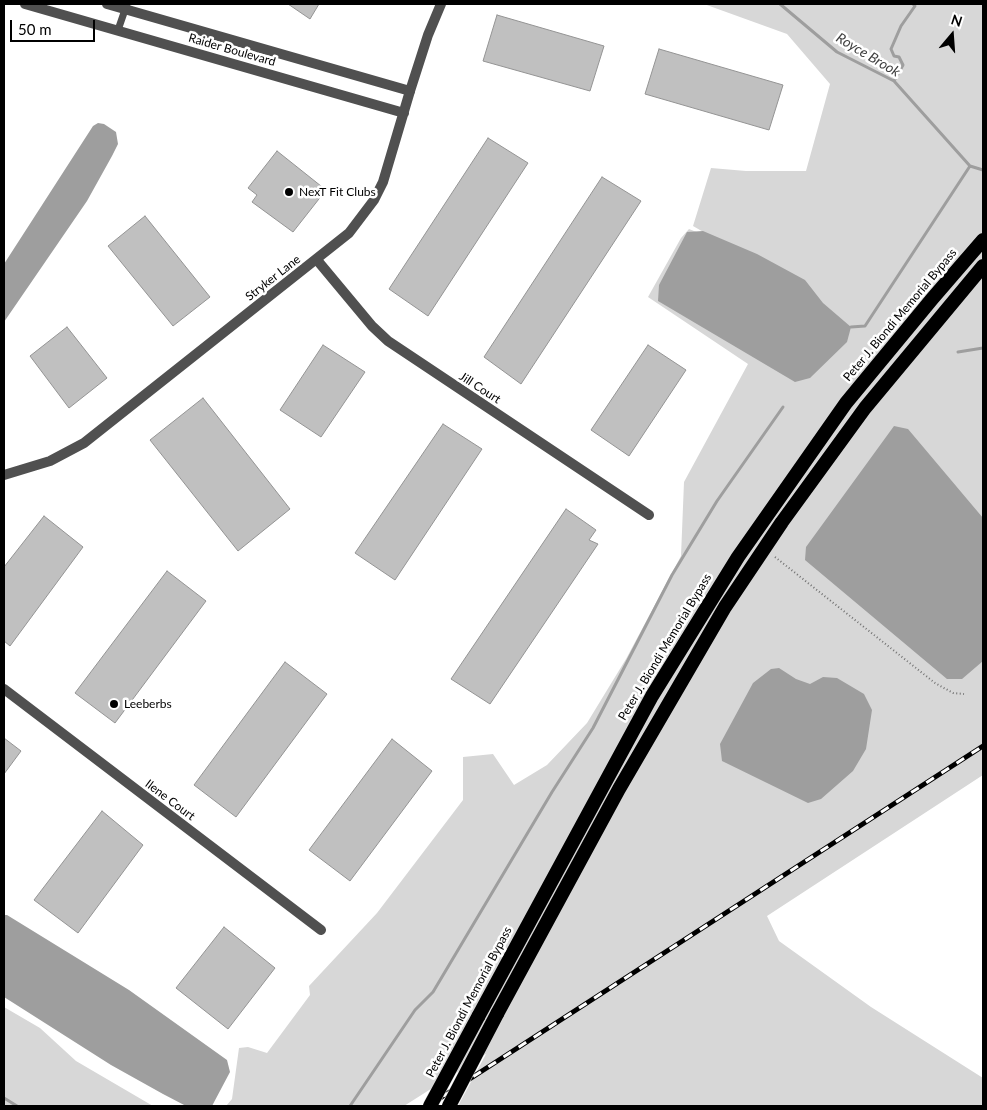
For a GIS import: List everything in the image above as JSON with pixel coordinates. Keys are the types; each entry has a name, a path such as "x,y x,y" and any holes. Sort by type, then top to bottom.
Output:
{"highway":[{"name":"Peter J. Biondi Memorial Bypass","path":"430,1106 652,696 738,557 846,403 983,240"},
{"path":"448,1106 619,789 726,607 822,465 865,408 983,266"}],"street":[{"name":"Raider Boulevard","path":"25,4 404,113"},
{"name":"Raider Boulevard","path":"107,4 126,6 410,91"},
{"name":"Stryker Lane","path":"4,475 50,461 84,443 349,233 374,200 392,156 432,22 441,4"},
{"name":"Jill Court","path":"317,260 372,326 388,341 649,515"},
{"name":"Ilene Court","path":"4,689 321,930"}],"lane":[{"path":"118,30 126,6"}],"path":[{"path":"782,562 935,683 953,693 964,694"}],"shaded area":[{"path":"704,4 983,4 983,775 767,916 779,941 871,1007 983,1078 983,1106 458,1106 486,1054 404,1106 226,1106 232,1099 239,1048 248,1047 267,1053 310,995 309,986 377,913 463,800 463,757 493,754 514,785 547,765 587,723 626,659 681,556 684,482 748,364 648,297 681,238 689,229 719,241 693,226 711,168 746,171 806,171 830,84 787,34"},
{"path":"98,123 104,124 116,132 118,144 87,201 4,322 4,264 93,126"},
{"path":"703,231 757,254 805,280 823,303 851,327 847,342 810,378 795,382 658,301 659,285 687,232"},
{"path":"894,426 908,429 983,518 983,661 962,679 947,679 805,560 806,547"},
{"path":"779,668 796,679 810,684 823,677 837,678 864,694 872,710 866,749 853,771 821,799 808,803 722,761 720,744 753,683 771,669"},
{"path":"4,915 7,915 129,990 227,1060 230,1072 212,1106 186,1106 163,1094 111,1065 4,997"},
{"path":"4,1007 40,1028 76,1061 153,1106 4,1106"}],"building":[{"path":"288,4 319,4 310,19"},
{"path":"497,15 604,46 590,91 483,61"},
{"path":"659,49 783,85 769,130 645,94"},
{"path":"488,138 528,163 428,316 389,289"},
{"name":"NexT Fit Clubs","path":"277,151 326,190 293,232 252,202 257,195 248,188"},
{"path":"602,177 641,201 521,384 484,357"},
{"path":"145,216 210,297 173,326 108,246"},
{"path":"67,327 107,378 69,408 30,356"},
{"path":"323,345 365,372 321,437 280,410"},
{"path":"648,345 686,370 629,456 591,430"},
{"path":"203,398 290,509 238,551 150,440"},
{"path":"443,424 482,449 395,580 355,553"},
{"path":"566,509 596,530 589,540 598,544 490,704 451,679"},
{"path":"44,516 83,547 10,646 4,641 4,567"},
{"path":"167,571 206,601 115,723 75,693"},
{"path":"285,662 327,694 236,817 194,785"},
{"path":"4,738 21,751 4,774"},
{"path":"392,739 432,771 350,881 309,850"},
{"path":"102,811 143,845 78,933 34,900"},
{"path":"224,927 275,968 228,1029 176,988"}],"waterway":[{"name":"Royce Brook","path":"780,4 837,52 894,81 970,166 983,170"},
{"path":"894,81 903,65 899,57 894,56 891,49 901,26 915,6 913,4"},
{"path":"851,327 865,326 970,166"},
{"path":"958,352 983,348"},
{"path":"350,1106 415,1010 433,992 552,792 593,728 672,575 717,501 783,407"},
{"path":"4,1098 17,1106"}],"railway":[{"path":"428,1106 983,746"}],"place":[{"name":"NexT Fit Clubs","path":"289,192"},
{"name":"Leeberbs","path":"114,704"}]}
